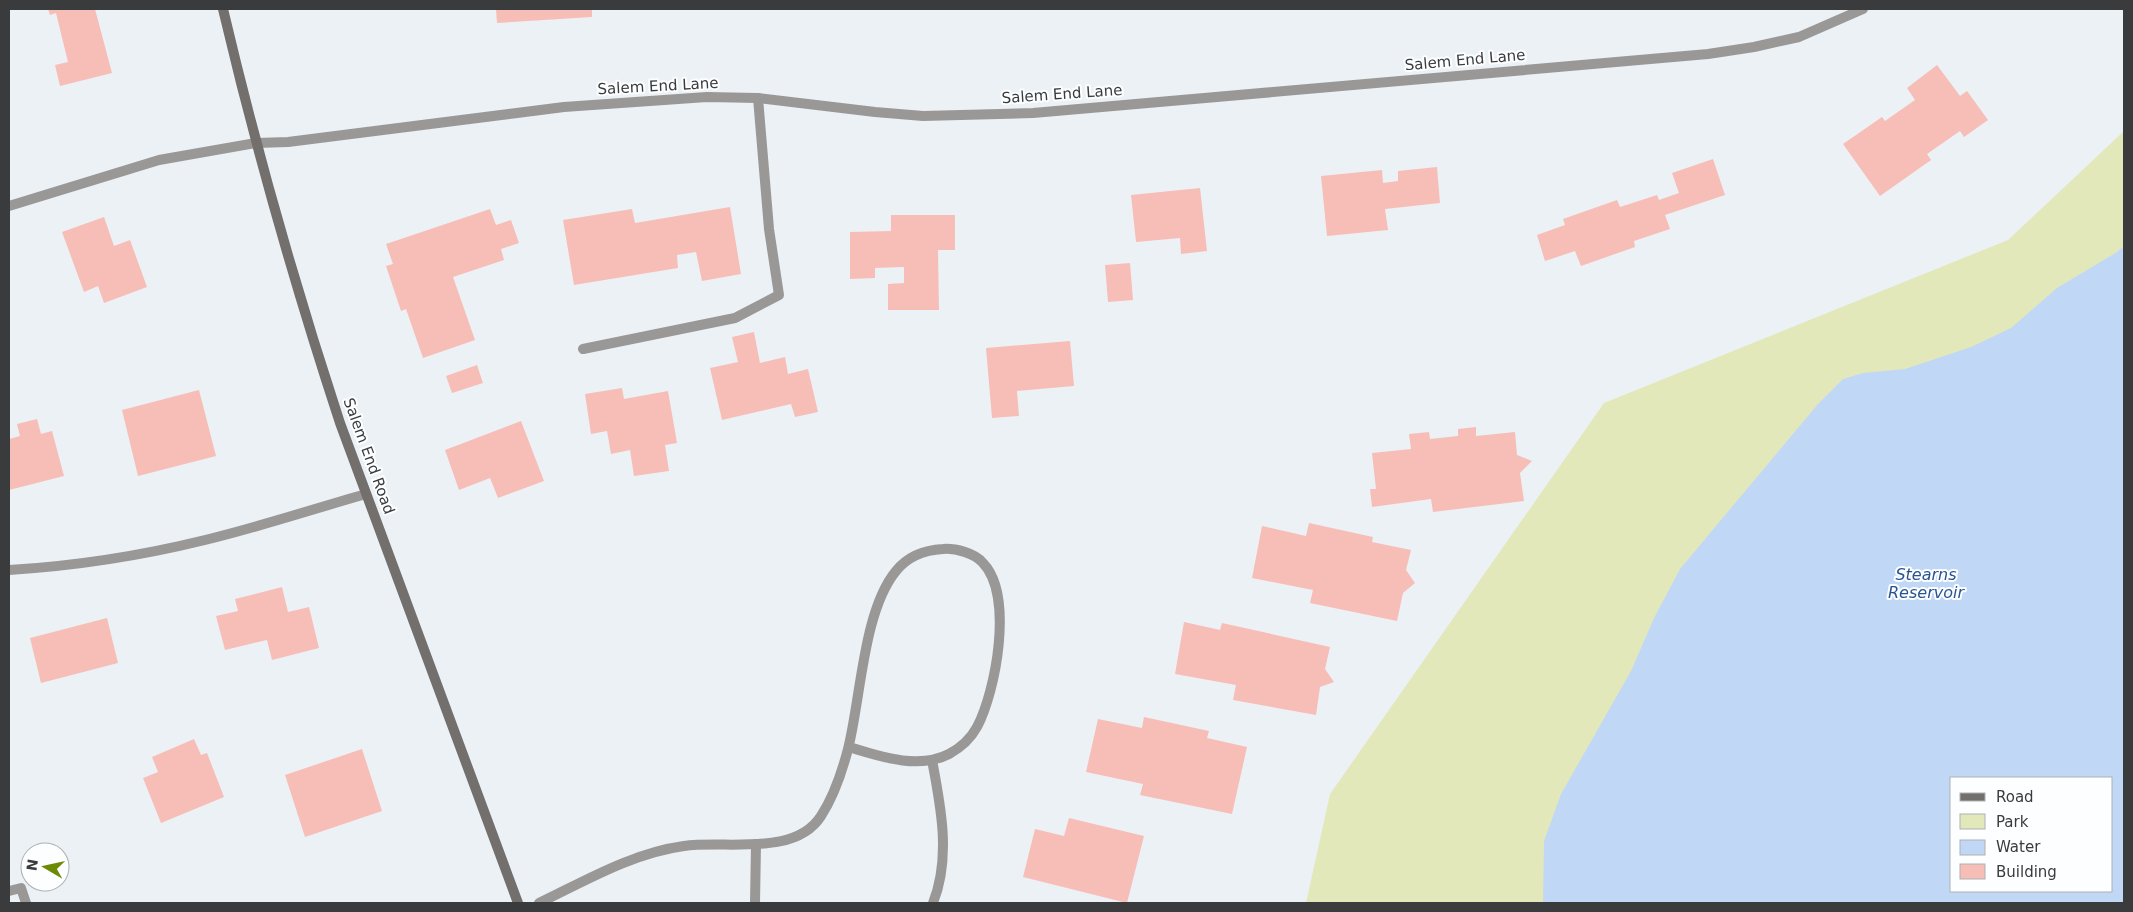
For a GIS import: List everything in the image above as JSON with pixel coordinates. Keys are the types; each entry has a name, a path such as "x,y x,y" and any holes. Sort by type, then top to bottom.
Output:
{"street":[{"name":"Salem End Road","path":"223,9 275,215 316,352 366,494 518,903"},
{"name":"Salem End Lane","path":"9,206 159,160 256,143 288,142 564,107 698,98 758,98 923,116 1033,113 1708,54 1754,47 1799,37 1863,9"},
{"path":"582,349 735,318 779,295 769,229 758,98"},
{"path":"9,570 47,568 147,553 206,540 366,494"},
{"path":"539,903 618,865 651,853 683,846 779,842 797,838 811,829 832,796 849,747 866,648 884,590 895,571 908,558 926,550 946,548 966,552 983,562 991,574 999,597 1000,626 998,654 992,683 976,728 965,742 949,754 932,760 888,758 849,747"},
{"path":"932,760 940,801 943,858 938,888 932,903"},
{"path":"755,903 756,844"},
{"path":"9,891 21,888 26,903"}],"green space":[{"name":"Stearns Reservoir","path":"2124,131 2124,903 1306,903 1330,794 1604,403 2008,240"}],"water":[{"name":"Stearns Reservoir","path":"2124,246 2124,903 1543,903 1544,841 1561,794 1631,671 1654,618 1680,569 1818,404 1843,379 1863,373 1905,369 1971,347 2011,328 2057,288"}],"building":[{"path":"48,9 95,9 112,73 60,86 55,65 68,62 56,13 50,15"},
{"path":"496,9 592,9 592,17 497,23"},
{"path":"1937,65 1960,96 1967,91 1988,120 1964,137 1960,131 1927,154 1931,160 1880,196 1843,144 1882,117 1885,121 1915,100 1907,88"},
{"path":"1713,159 1725,195 1665,215 1670,229 1634,241 1635,247 1581,266 1575,251 1545,261 1537,235 1565,225 1563,219 1617,200 1620,207 1657,195 1659,200 1679,193 1672,173"},
{"path":"1437,167 1440,203 1385,209 1388,230 1327,236 1321,176 1382,170 1383,183 1398,181 1398,171"},
{"path":"1200,188 1207,251 1181,254 1180,238 1136,242 1131,195"},
{"path":"730,207 741,274 702,281 696,252 677,255 678,268 574,285 563,220 632,209 635,223"},
{"path":"490,209 496,225 511,220 519,243 501,249 504,260 453,277 475,340 423,358 406,309 401,311 386,266 393,264 386,244"},
{"path":"891,215 955,215 955,250 938,250 939,310 888,310 888,284 904,283 904,267 875,268 875,278 850,279 850,232 891,231"},
{"path":"104,217 114,246 130,240 147,287 104,303 98,286 84,292 62,232"},
{"path":"1130,263 1133,300 1108,302 1105,265"},
{"path":"754,332 760,363 785,357 788,374 808,369 818,412 795,417 791,404 722,420 710,368 738,362 732,337"},
{"path":"1070,341 1074,386 1017,391 1019,416 992,418 986,348"},
{"path":"477,365 483,383 452,393 446,376"},
{"path":"622,388 624,399 668,391 677,443 665,445 669,471 634,476 630,450 611,454 607,431 591,434 585,394"},
{"path":"199,390 216,456 138,476 122,410"},
{"path":"37,419 41,434 52,431 64,476 9,490 9,439 20,436 17,424"},
{"path":"521,421 544,481 498,498 490,478 459,490 445,450"},
{"path":"1476,427 1476,436 1515,432 1517,455 1532,461 1520,473 1524,501 1433,512 1431,499 1372,507 1370,489 1376,489 1372,453 1411,449 1409,434 1429,432 1430,439 1458,436 1458,429"},
{"path":"1309,523 1373,537 1372,542 1411,550 1406,570 1415,583 1403,593 1397,621 1310,603 1313,590 1252,578 1262,526 1306,536"},
{"path":"282,587 288,612 309,607 319,648 272,660 267,640 225,650 216,616 238,611 235,599"},
{"path":"107,618 118,663 41,683 30,638"},
{"path":"1184,622 1220,630 1222,623 1330,647 1325,669 1334,682 1320,687 1316,715 1233,700 1236,685 1175,674"},
{"path":"1144,717 1209,731 1207,738 1247,747 1232,814 1140,795 1143,784 1086,772 1098,719 1142,728"},
{"path":"194,739 201,755 207,753 224,797 161,823 143,778 158,772 152,757"},
{"path":"362,749 382,811 305,837 285,775"},
{"path":"1069,818 1144,836 1127,903 1023,877 1035,829 1064,836"}]}
